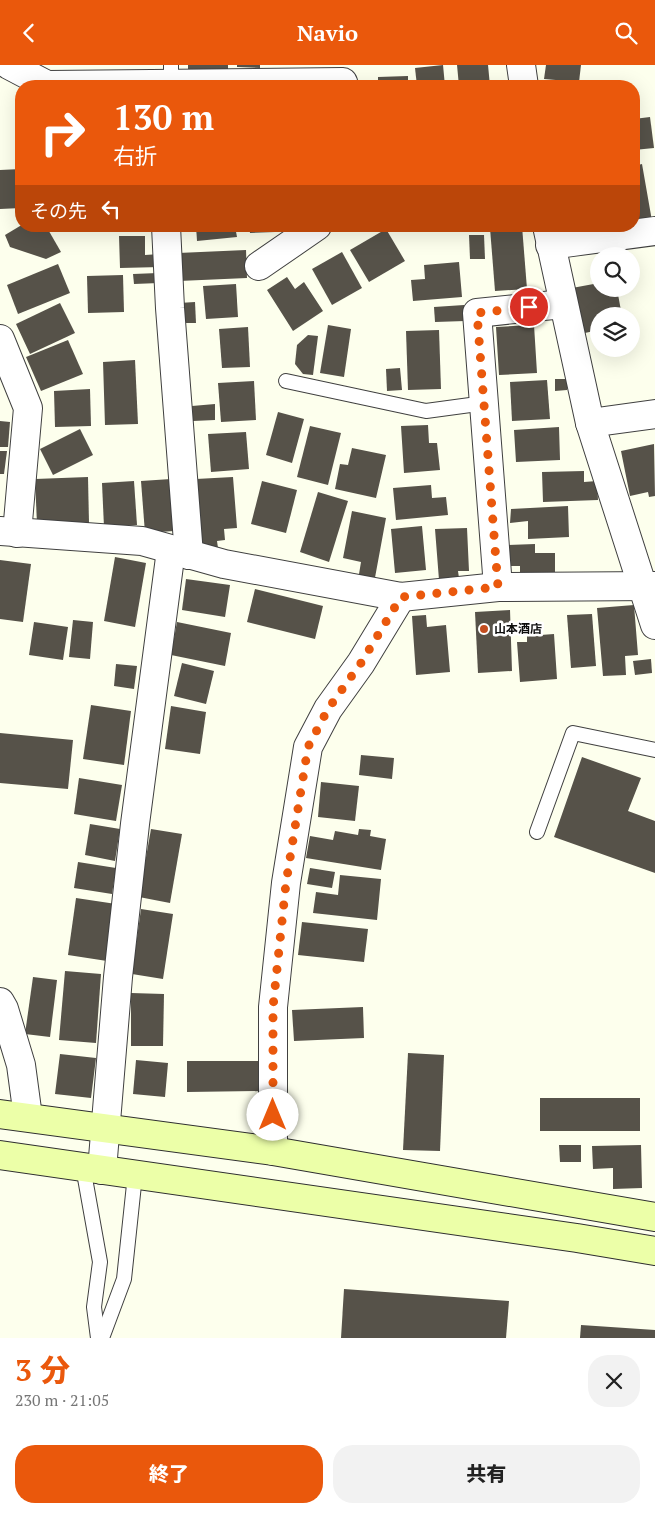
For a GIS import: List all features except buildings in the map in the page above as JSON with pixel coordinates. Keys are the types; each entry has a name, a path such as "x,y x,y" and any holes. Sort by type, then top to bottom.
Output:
{"street":[{"path":"9,65 38,80"},
{"path":"521,65 523,80"},
{"path":"166,80 343,78"},
{"path":"640,232 655,231"},
{"path":"93,1168 106,1129 118,977 134,834 180,552 166,232"},
{"path":"259,267 309,232"},
{"path":"634,232 548,236 590,423 649,586 655,625"},
{"path":"498,587 477,313 563,304"},
{"path":"1,344 28,408 8,532 142,541 224,564 401,597 498,587 649,586"},
{"path":"590,423 655,414"},
{"path":"273,1151 273,1007 286,883 308,747 328,709 361,663 401,597"},
{"path":"0,1002 4,1009 21,1065 28,1117"},
{"path":"0,1114 273,1151 655,1217"},
{"path":"0,1155 655,1251"}],"lane":[{"path":"286,381 426,411 485,403"},
{"path":"536,832 574,733 655,751"},
{"path":"93,1168 100,1262 94,1307 98,1338"},
{"path":"102,1338 124,1279 135,1175"}],"place":[{"name":"山本酒店","path":"484,629"}],"route":[{"path":"273,1115 273,1007 286,883 308,747 328,709 361,663 401,597 498,587 477,313 529,307"}]}
